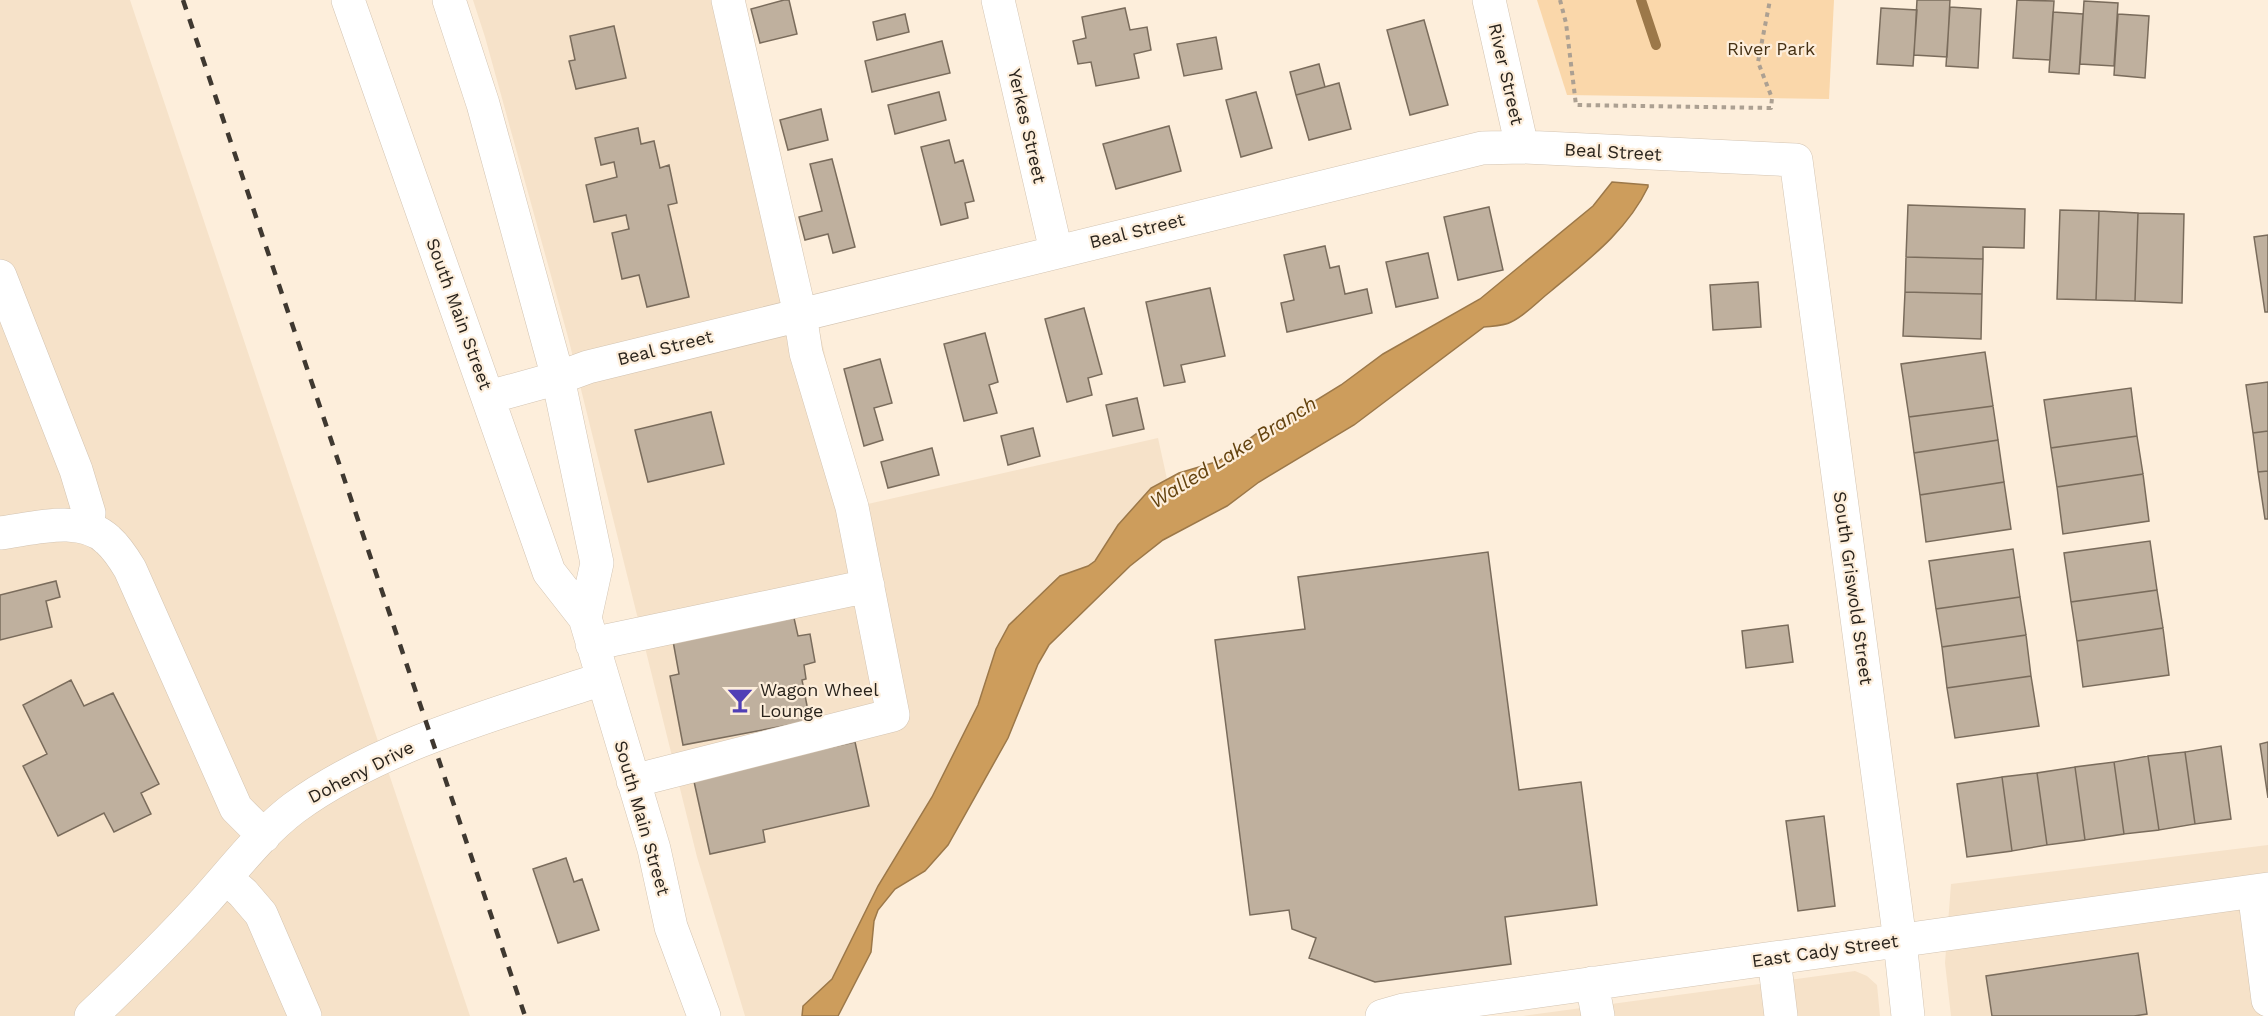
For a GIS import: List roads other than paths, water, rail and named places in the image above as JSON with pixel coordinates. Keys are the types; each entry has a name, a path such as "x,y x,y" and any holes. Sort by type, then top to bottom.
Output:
{"street":[{"name":"South Main Street","path":"348,0 549,572 589,631 654,849 671,927 704,1016"},
{"name":"South Main Street","path":"449,0 483,104 558,378 597,563 589,631"},
{"path":"633,780 893,715 852,507 806,353 800,314 728,0"},
{"name":"Yerkes Street","path":"998,0 1056,251"},
{"name":"River Street","path":"1489,0 1522,147"},
{"name":"Beal Street","path":"489,397 558,378 588,367 1482,148 1522,147 1796,160"},
{"name":"South Griswold Street","path":"1796,160 1908,1016"},
{"path":"0,276 76,470 89,513 87,528"},
{"path":"0,533 54,526 87,528 106,538 117,549 130,569 236,808 264,836"},
{"path":"589,631 868,586"},
{"name":"Doheny Drive","path":"91,1016 168,942 264,836 292,810 323,789 381,759 425,740 602,679"},
{"path":"226,878 261,914 305,1016"},
{"path":"2261,890 2268,1000"},
{"name":"East Cady Street","path":"1382,1016 1403,1010 2261,890"},
{"path":"1774,958 1781,1016"},
{"path":"1592,983 1598,1016"}],"water":[{"path":"1612,182 1648,185 1648,187 1629,217 1606,244 1527,312 1508,323 1484,327 1354,425 1259,482 1227,506 1163,540 1130,566 1049,645 1038,664 1008,738 948,845 925,871 895,889 878,910 874,921 871,952 838,1016 802,1016 803,1006 832,979 878,886 932,797 978,705 996,649 1009,625 1060,576 1088,566 1095,561 1118,525 1151,488 1179,473 1219,461 1256,434 1341,385 1383,354 1480,299 1593,206"}],"waterway":[{"name":"Walled Lake Branch","path":"1641,0 1656,45"}],"railway":[{"path":"183,0 525,1016"}],"place":[{"name":"Wagon Wheel Lounge","path":"740,700"}],"park label":[{"name":"River Park","path":"1771,49"}]}
